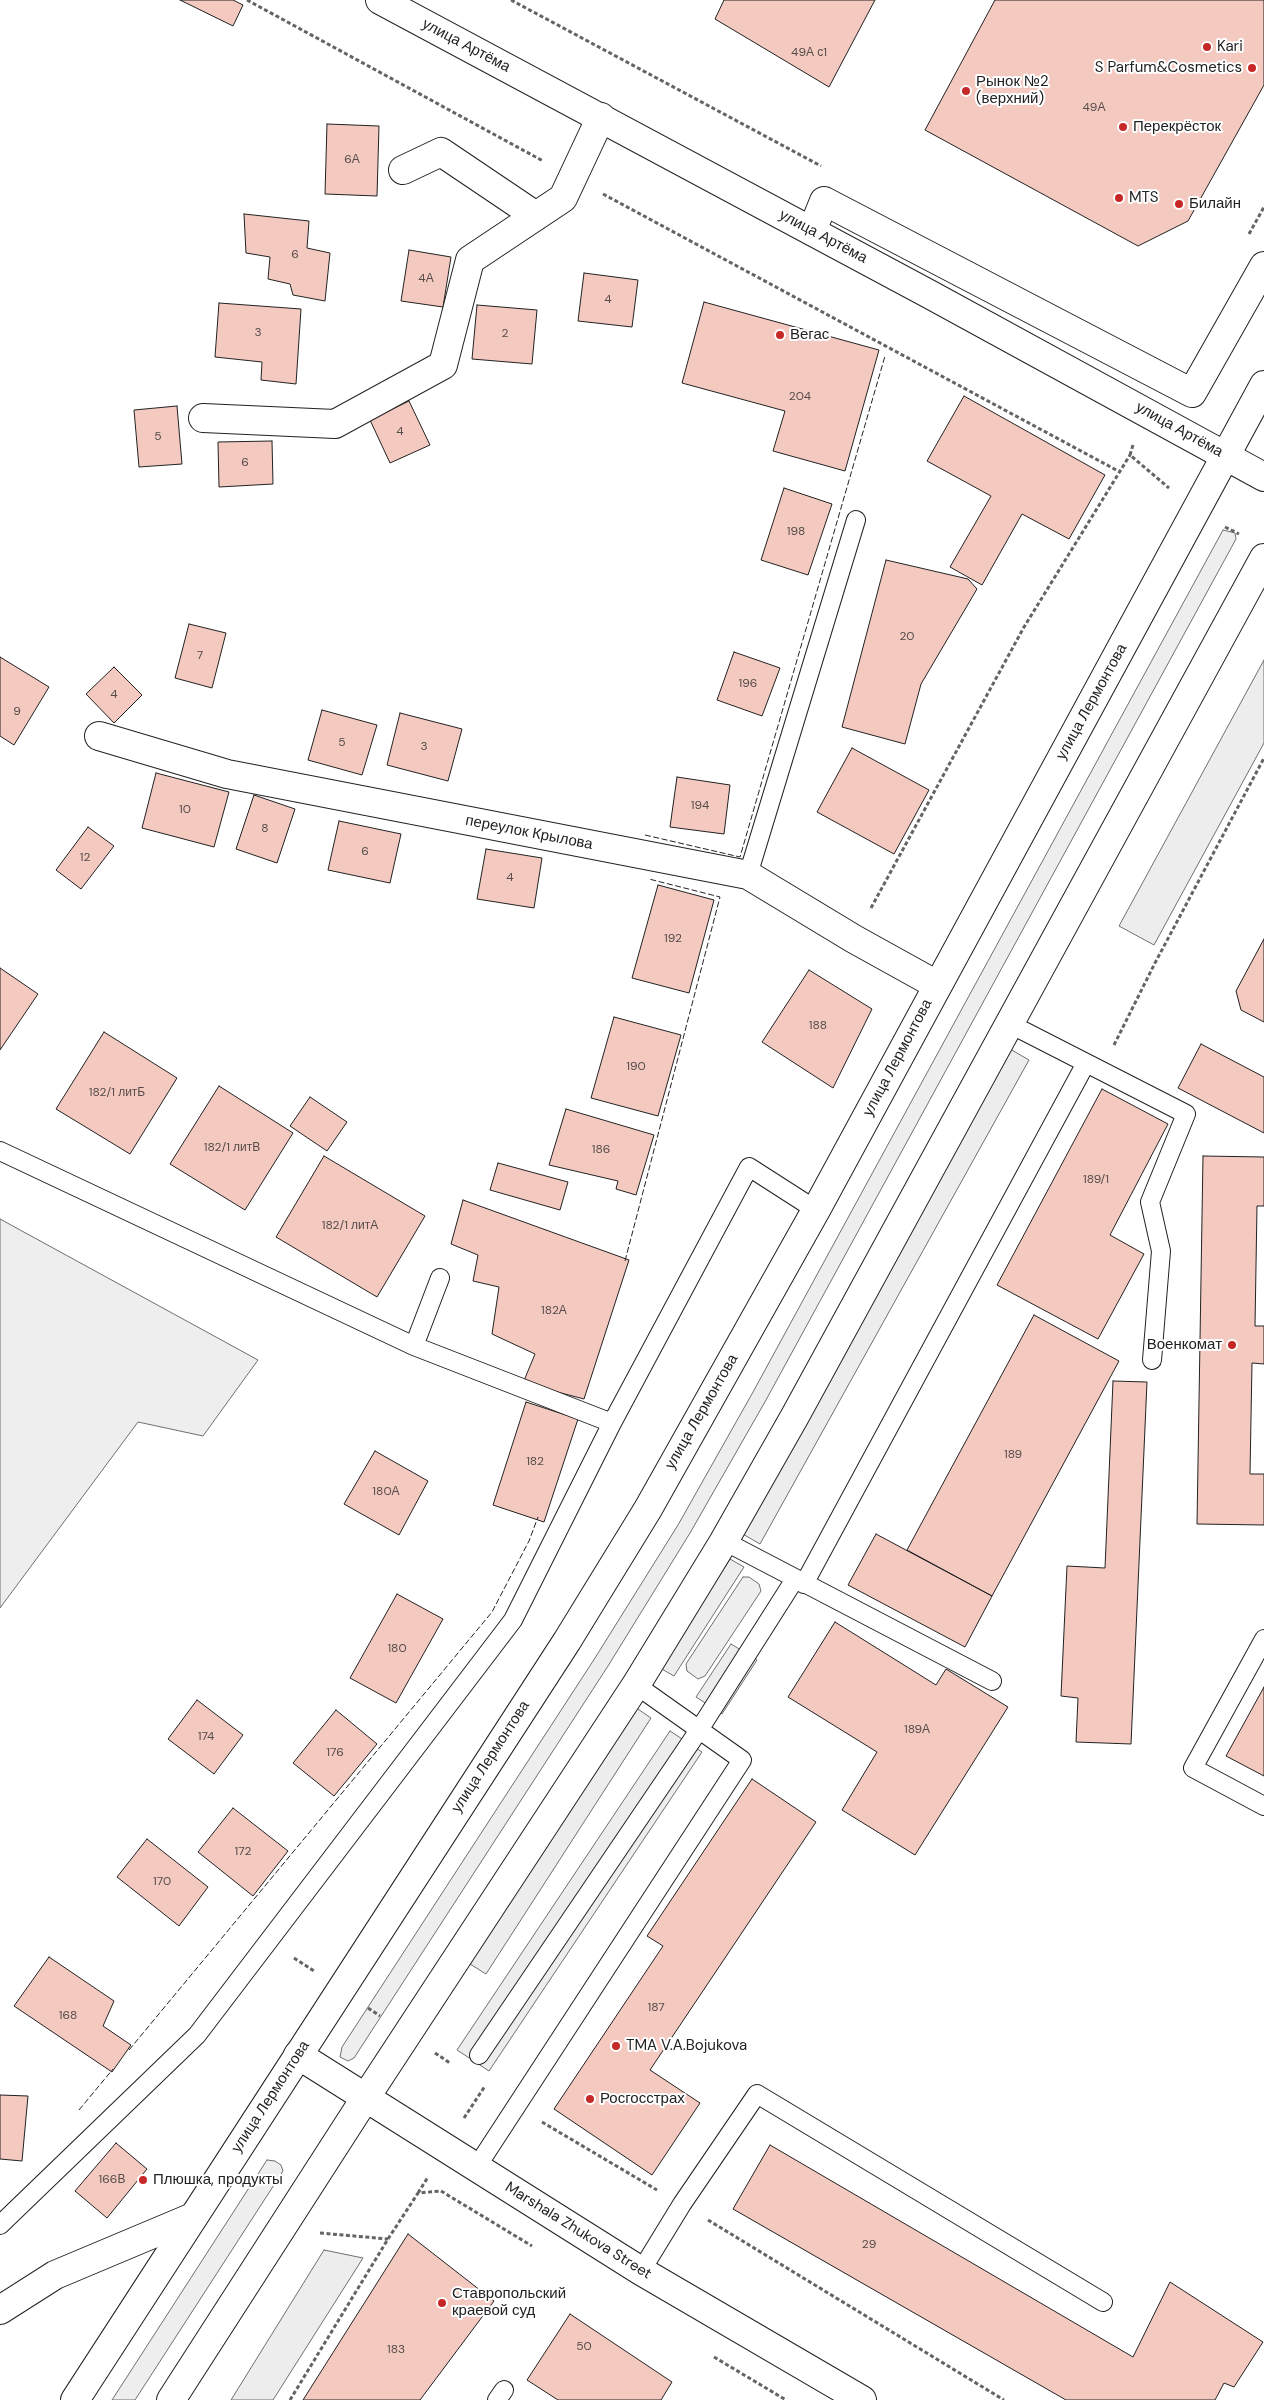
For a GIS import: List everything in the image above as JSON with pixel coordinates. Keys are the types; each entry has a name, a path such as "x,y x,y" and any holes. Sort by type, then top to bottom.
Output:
{"main road":[{"name":"улица Артёма","path":"380,0 812,231 1264,477"},
{"path":"203,418 335,424 443,365 470,260 563,198 601,118"},
{"path":"403,170 441,152 536,216"},
{"path":"812,231 824,201 1192,393 1264,266"},
{"name":"улица Лермонтова","path":"75,2400 587,1608 648,1509 816,1210 1264,385"},
{"path":"171,2400 366,2097 636,1685 724,1541 795,1416 1008,1023 1264,558"},
{"name":"переулок Крылова","path":"99,736 226,774 748,875 854,939 937,985"},
{"name":"Marshala Zhukova Street","path":"298,2055 641,2270 862,2400"},
{"path":"0,2310 55,2275 193,2216"}],"lane":[{"path":"748,875 856,520"},
{"path":"1008,1023 1186,1114 1150,1202 1161,1251 1152,1360"},
{"path":"479,2055 800,1581 1086,1063"},
{"path":"0,1151 414,1346 612,1423"},
{"path":"0,2225 196,2035 513,1620 612,1423 749,1167 816,1210"},
{"path":"414,1346 440,1278"},
{"path":"724,1541 992,1681"},
{"path":"1264,1639 1193,1768 1264,1806"},
{"path":"476,2168 742,1760 636,1685"},
{"path":"641,2270 682,2204 757,2094 1103,2302"}],"path":[{"path":"247,0 1120,472"},
{"path":"854,939 1024,627 1130,456"},
{"path":"268,1941 453,2065"},
{"path":"477,2081 515,2106 682,2204 1004,2400"},
{"path":"290,2400 418,2193 441,2191 534,2247"},
{"path":"710,2354 786,2400"}],"shaded area":[{"path":"1223,530 1235,533 1236,539 766,1400 690,1533 608,1666 354,2058 348,2061 340,2057 342,2047 595,1658 678,1525 753,1392"},
{"path":"1264,660 1264,743 1154,945 1119,926"},
{"path":"1010,1049 1029,1060 760,1544 741,1533"},
{"path":"0,1219 258,1360 203,1436 138,1422 0,1608"},
{"path":"730,1559 744,1567 674,1676 660,1668"},
{"path":"743,1577 749,1577 759,1584 761,1591 705,1676 698,1679 687,1671 686,1664"},
{"path":"731,1644 757,1660 722,1714 696,1697"},
{"path":"635,1707 651,1718 486,1974 470,1964"},
{"path":"670,1731 702,1752 489,2071 457,2050"},
{"path":"267,2160 275,2161 281,2165 283,2171 135,2400 112,2400"},
{"path":"324,2250 363,2258 273,2400 231,2400"}],"building":[{"path":"180,0 233,0 243,5 233,26"},
{"path":"724,0 875,0 829,87 715,19"},
{"path":"995,0 1264,0 1264,85 1188,221 1138,246 925,130"},
{"path":"327,124 379,126 377,196 325,194"},
{"path":"244,214 309,221 307,248 330,253 325,301 293,295 290,284 268,279 270,257 246,253"},
{"path":"409,250 451,257 443,307 401,301"},
{"path":"584,273 638,280 632,327 578,321"},
{"path":"704,302 879,350 845,471 773,451 785,411 682,383"},
{"path":"219,303 301,309 296,384 261,380 262,362 215,357"},
{"path":"477,305 537,310 532,364 472,359"},
{"path":"964,396 1105,475 1069,539 1022,514 982,585 950,567 991,496 927,461"},
{"path":"409,401 430,445 390,463 370,420"},
{"path":"177,406 182,464 139,467 134,410"},
{"path":"272,441 273,484 219,487 218,442"},
{"path":"784,488 832,504 808,575 761,560"},
{"path":"886,560 968,579 977,589 921,684 905,744 842,727"},
{"path":"189,624 226,633 212,688 175,678"},
{"path":"734,652 780,668 762,716 717,700"},
{"path":"0,657 49,687 14,745 0,736"},
{"path":"114,667 142,695 114,723 86,694"},
{"path":"322,710 377,725 362,775 308,760"},
{"path":"400,713 462,729 448,781 387,765"},
{"path":"852,748 929,790 894,854 817,812"},
{"path":"156,773 229,792 214,847 142,828"},
{"path":"677,777 730,785 724,834 670,827"},
{"path":"254,795 295,809 277,863 236,849"},
{"path":"339,821 401,834 390,883 328,870"},
{"path":"88,827 114,846 81,889 56,870"},
{"path":"486,849 542,858 534,908 477,899"},
{"path":"658,885 714,900 689,993 632,978"},
{"path":"1264,939 1264,1022 1241,1010 1236,991"},
{"path":"0,968 38,994 0,1050"},
{"path":"809,970 872,1009 833,1088 762,1042"},
{"path":"614,1017 681,1035 658,1116 591,1098"},
{"path":"104,1032 177,1078 130,1154 56,1109"},
{"path":"1201,1044 1264,1077 1264,1133 1178,1088"},
{"path":"219,1086 293,1133 245,1210 170,1164"},
{"path":"1102,1089 1168,1124 1110,1235 1144,1254 1098,1339 997,1285"},
{"path":"310,1097 347,1122 327,1151 290,1126"},
{"path":"566,1109 654,1135 636,1195 616,1189 618,1181 549,1165"},
{"path":"324,1156 425,1216 377,1297 276,1237"},
{"name":"Военкомат","path":"1203,1156 1264,1157 1264,1206 1257,1206 1255,1326 1264,1326 1264,1364 1252,1363 1250,1474 1264,1474 1264,1525 1197,1524"},
{"path":"498,1163 568,1182 560,1210 490,1190"},
{"path":"463,1200 629,1260 584,1399 523,1383 535,1354 492,1334 499,1287 473,1281 478,1255 451,1244"},
{"path":"1034,1315 1119,1361 992,1596 907,1550"},
{"path":"1113,1381 1147,1382 1131,1744 1076,1742 1078,1698 1061,1696 1067,1566 1105,1568"},
{"path":"526,1402 578,1419 544,1522 493,1505"},
{"path":"375,1451 428,1481 399,1535 344,1504"},
{"path":"876,1534 992,1596 965,1647 848,1585"},
{"path":"397,1594 443,1619 396,1703 350,1678"},
{"path":"835,1622 936,1685 946,1669 1008,1707 915,1855 842,1810 877,1752 788,1697"},
{"path":"1264,1687 1264,1776 1226,1756"},
{"path":"197,1700 243,1735 214,1774 168,1739"},
{"path":"336,1710 377,1744 334,1796 293,1763"},
{"path":"752,1779 816,1822 650,2070 700,2103 652,2175 554,2109 663,1946 647,1936"},
{"path":"233,1808 288,1851 253,1896 198,1852"},
{"path":"147,1839 208,1887 179,1926 117,1877"},
{"path":"49,1957 114,2001 103,2026 131,2045 112,2072 14,2006"},
{"path":"0,2095 28,2096 22,2161 0,2159"},
{"path":"116,2143 147,2169 107,2218 75,2191"},
{"path":"770,2145 1133,2357 1170,2282 1263,2342 1234,2387 1224,2383 1215,2400 1066,2400 733,2209"},
{"path":"408,2234 494,2301 420,2400 303,2400"},
{"path":"570,2314 672,2382 661,2400 558,2400 527,2380"}],"fence":[{"path":"645,835 740,857 885,356"},
{"path":"625,1261 720,897 649,879"},
{"path":"129,2050 492,1612 529,1541 538,1517"},
{"path":"79,2110 113,2069"}],"place":[{"name":"Kari","path":"1207,47"},
{"name":"S Parfum&Cosmetics","path":"1252,68"},
{"name":"Рынок №2 (верхний)","path":"966,91"},
{"name":"Перекрёсток","path":"1123,127"},
{"name":"MTS","path":"1119,198"},
{"name":"Билайн","path":"1179,204"},
{"name":"Вегас","path":"780,335"},
{"name":"Военкомат","path":"1232,1345"},
{"name":"TMA V.A.Bojukova","path":"616,2046"},
{"name":"Росгосстрах","path":"590,2099"},
{"name":"Плюшка, продукты","path":"143,2180"},
{"name":"Ставропольский краевой суд","path":"442,2303"}]}
